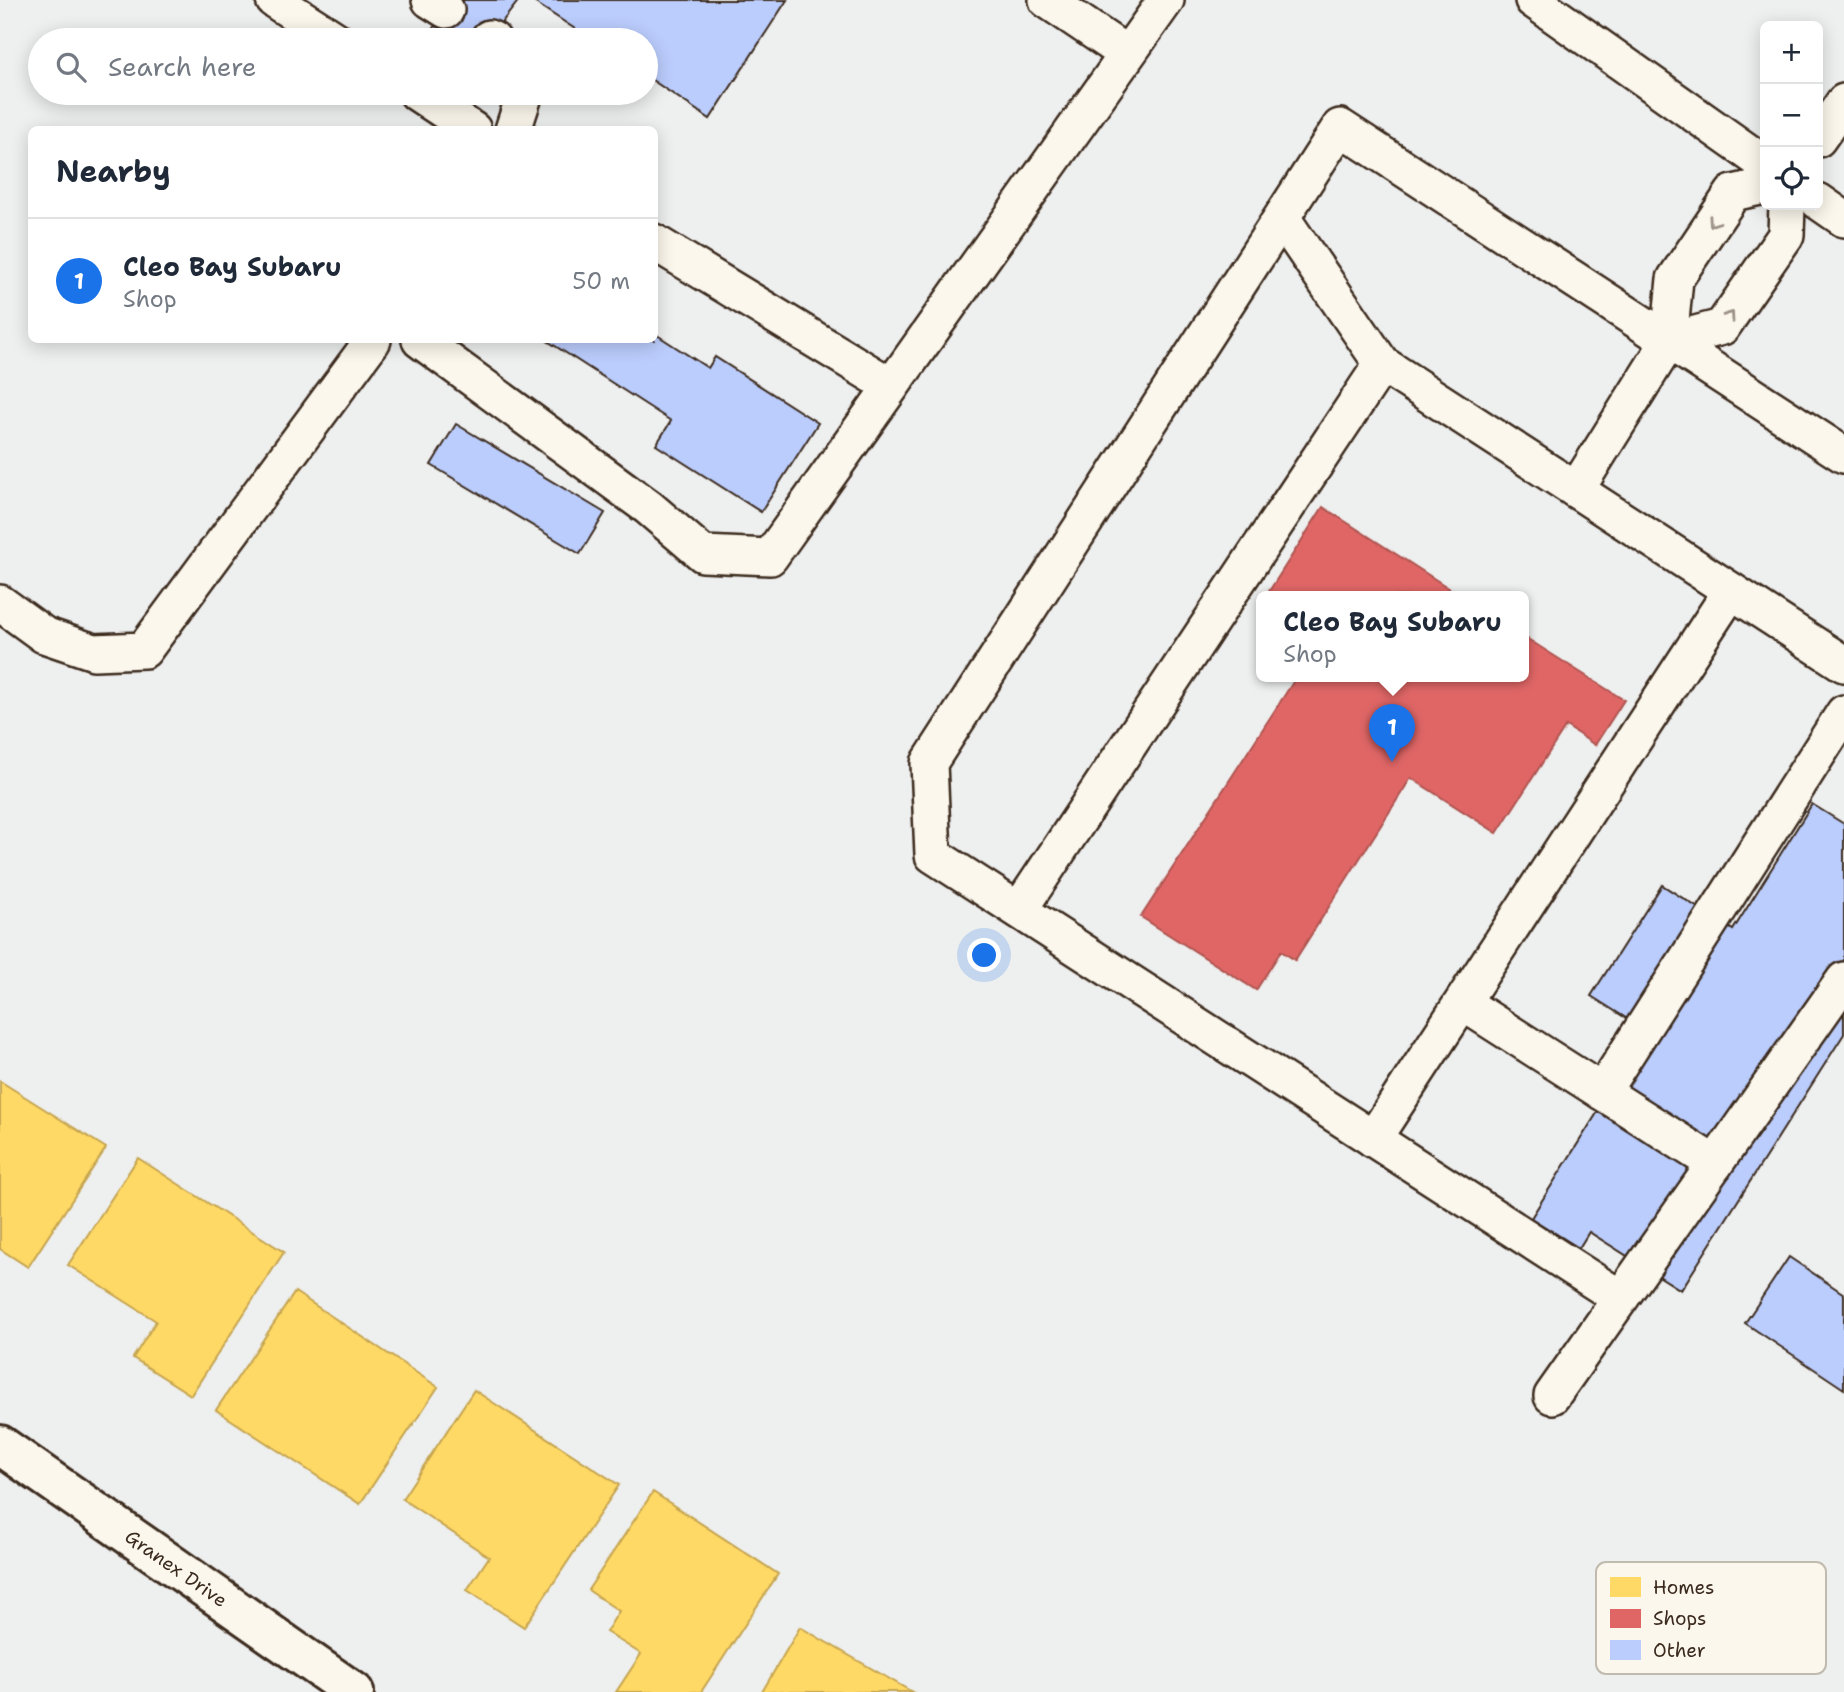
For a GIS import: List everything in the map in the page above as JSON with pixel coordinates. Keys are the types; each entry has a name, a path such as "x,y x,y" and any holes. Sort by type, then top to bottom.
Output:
{"street":[{"name":"Granex Drive","path":"0,1445 354,1692"}],"lane":[{"path":"274,0 317,28"},
{"path":"1047,0 1128,54"},
{"path":"425,343 649,507 703,554 770,556 1166,0"},
{"path":"1533,0 1760,160"},
{"path":"1823,132 1844,102"},
{"path":"435,105 467,126"},
{"path":"514,126 521,105"},
{"path":"1620,1298 933,855 929,763 1340,127 1844,455"},
{"path":"1576,490 1669,341 1675,279 1733,193 1760,187"},
{"path":"1823,204 1844,219"},
{"path":"1669,341 1722,327 1786,235 1787,210"},
{"path":"1282,218 1382,364 1844,664"},
{"path":"658,244 891,386"},
{"path":"0,603 44,635 94,652 144,650 371,343"},
{"path":"1019,910 1382,364"},
{"path":"1373,1139 1731,591"},
{"path":"1602,1092 1844,713"},
{"path":"1552,1396 1844,980"},
{"path":"1462,1003 1715,1164"}],"building: Homes":[{"path":"0,1081 106,1148 28,1267 0,1249"},
{"path":"138,1158 284,1252 191,1395 133,1358 156,1321 68,1265"},
{"path":"295,1292 438,1387 360,1504 216,1410"},
{"path":"474,1390 619,1485 524,1627 467,1590 489,1557 402,1499"},
{"path":"653,1492 778,1574 701,1692 616,1692 641,1654 606,1632 619,1611 588,1590"},
{"path":"800,1627 912,1692 762,1692"}],"building: Shops":[{"path":"1323,507 1453,591 1269,591"},
{"path":"1529,640 1624,700 1595,745 1566,726 1497,833 1411,778 1295,960 1281,951 1256,990 1141,917 1293,682 1529,682"}],"building: Other":[{"path":"453,0 519,0 497,28 434,28"},
{"path":"531,0 787,0 710,119 658,84 658,28 574,28"},
{"path":"658,336 708,368 715,357 818,423 761,512 656,445 671,421 551,343 658,343"},
{"path":"456,424 605,513 580,554 431,465"},
{"path":"1812,804 1844,824 1844,1034 1681,1290 1589,1232 1579,1248 1531,1218 1648,1032 1591,996 1662,885 1733,930"},
{"path":"1789,1257 1844,1294 1844,1389 1745,1323"}],"place":[{"name":"Cleo Bay Subaru","path":"1392,762"}]}
